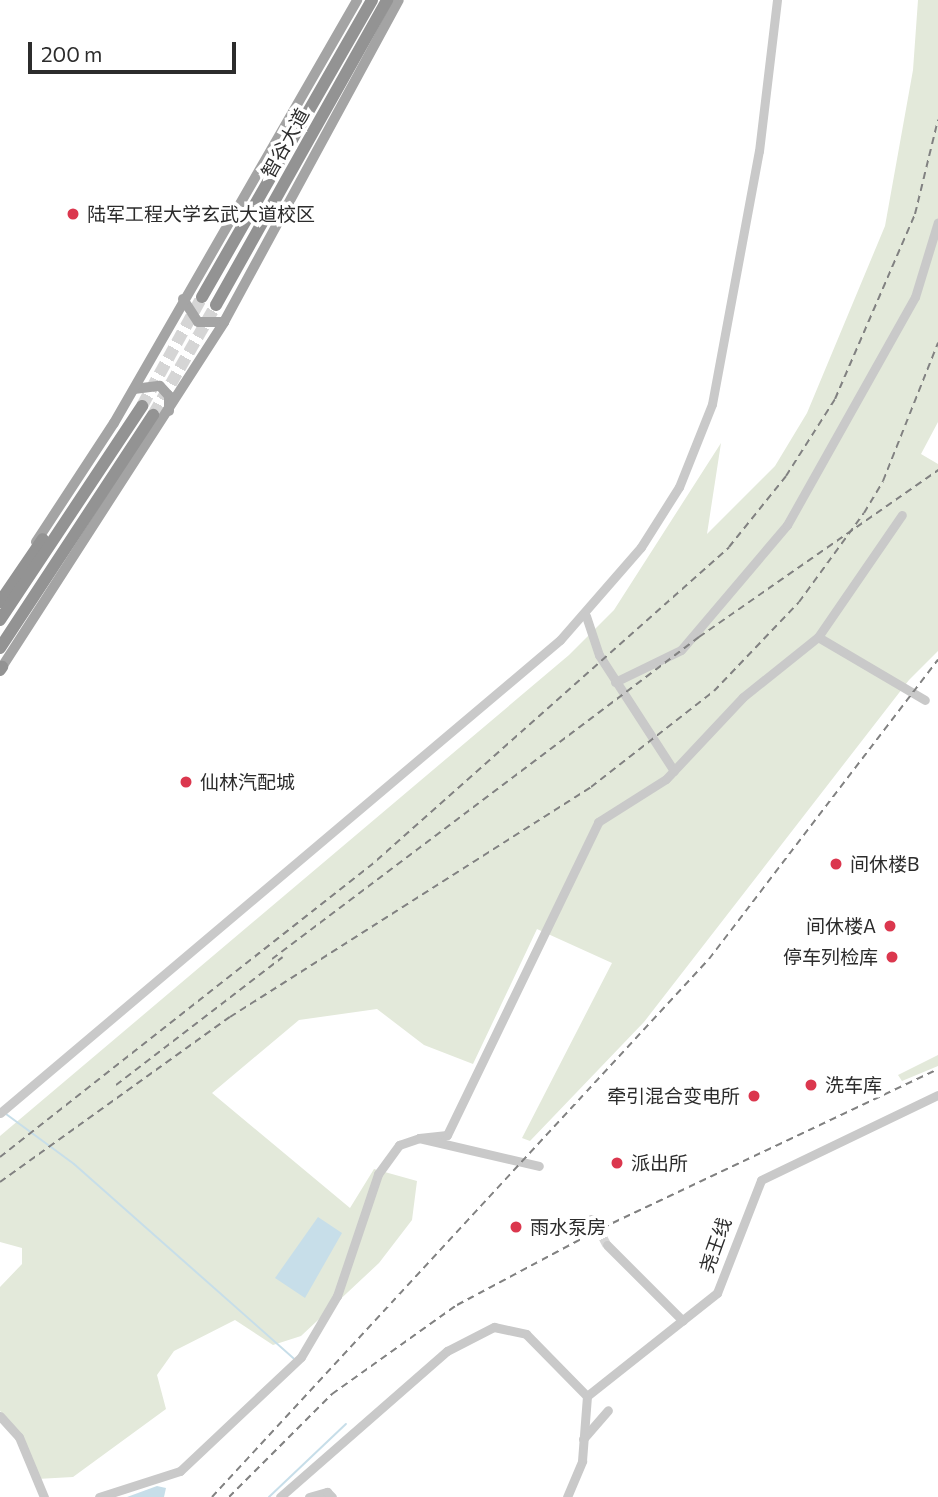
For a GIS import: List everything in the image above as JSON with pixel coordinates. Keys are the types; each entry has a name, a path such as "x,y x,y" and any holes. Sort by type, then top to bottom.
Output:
{"highway":[{"name":"智谷大道","path":"216,305 371,16 372,0"},
{"name":"智谷大道","path":"202,297 371,16 387,0"},
{"path":"0,620 142,406"},
{"path":"0,648 153,415"},
{"path":"0,602 65,506"}],"main road":[{"path":"0,592 65,506 357,0"},
{"path":"1,669 168,414 224,322 399,0"},
{"path":"183,299 198,322 224,322"},
{"path":"128,398 139,385 156,384 169,396 168,414"}],"street":[{"path":"0,1113 586,616 679,488 712,404 759,151 777,0"},
{"path":"615,682 681,650 787,525 915,297 938,222"},
{"path":"99,1497 180,1471 301,1357 337,1296 378,1174 399,1145 419,1138 447,1135 598,822 674,771 743,697 818,637 902,515"},
{"path":"586,616 615,682 674,771"},
{"path":"818,637 925,700"},
{"name":"尧王线","path":"587,1396 716,1293 761,1180 938,1095"},
{"path":"419,1138 539,1166"},
{"path":"607,1245 683,1321"},
{"path":"280,1497 447,1351 494,1327 526,1334 587,1396 582,1461 567,1497"},
{"path":"582,1440 608,1410"},
{"path":"0,1416 19,1437 44,1497"},
{"path":"309,1497 327,1492 332,1497"}],"green space":[{"path":"918,0 938,0 938,422 921,454 938,464 938,651 909,680 644,1022 530,1141 522,1138 612,963 537,929 473,1064 424,1045 377,1009 299,1020 212,1093 350,1208 374,1169 417,1181 412,1220 379,1263 301,1336 273,1345 235,1320 174,1351 157,1375 166,1409 73,1477 37,1479 22,1436 0,1411 0,1287 22,1264 22,1248 0,1242 0,1136 569,655 614,610 721,443 707,534 775,466 807,413 885,226 913,70"},
{"path":"938,1055 938,1066 902,1081 898,1075"}],"water":[{"path":"318,1217 342,1233 305,1298 275,1278"},
{"path":"157,1486 166,1488 164,1497 127,1497"}],"waterway":[{"path":"6,1114 74,1164 293,1358"},
{"path":"269,1497 346,1424"}],"tunnel":[{"path":"142,406 202,297"},
{"path":"153,415 216,305"},
{"path":"597,1226 607,1245"}],"railway":[{"path":"0,1157 377,860 729,547 786,476 835,399 915,214 938,120"},
{"path":"0,1182 230,1017 591,787 714,691 799,602 864,513 883,481 938,343"},
{"path":"272,959 699,637 938,470"},
{"path":"212,1497 709,959 938,660"},
{"path":"116,1085 283,957"},
{"path":"229,1497 332,1394 457,1305 602,1228 938,1069"}],"place":[{"name":"陆军工程大学玄武大道校区","path":"73,214"},
{"name":"仙林汽配城","path":"186,782"},
{"name":"间休楼B","path":"836,864"},
{"name":"间休楼A","path":"890,926"},
{"name":"停车列检库","path":"892,957"},
{"name":"洗车库","path":"811,1085"},
{"name":"牵引混合变电所","path":"754,1096"},
{"name":"派出所","path":"617,1163"},
{"name":"雨水泵房","path":"516,1227"}]}
